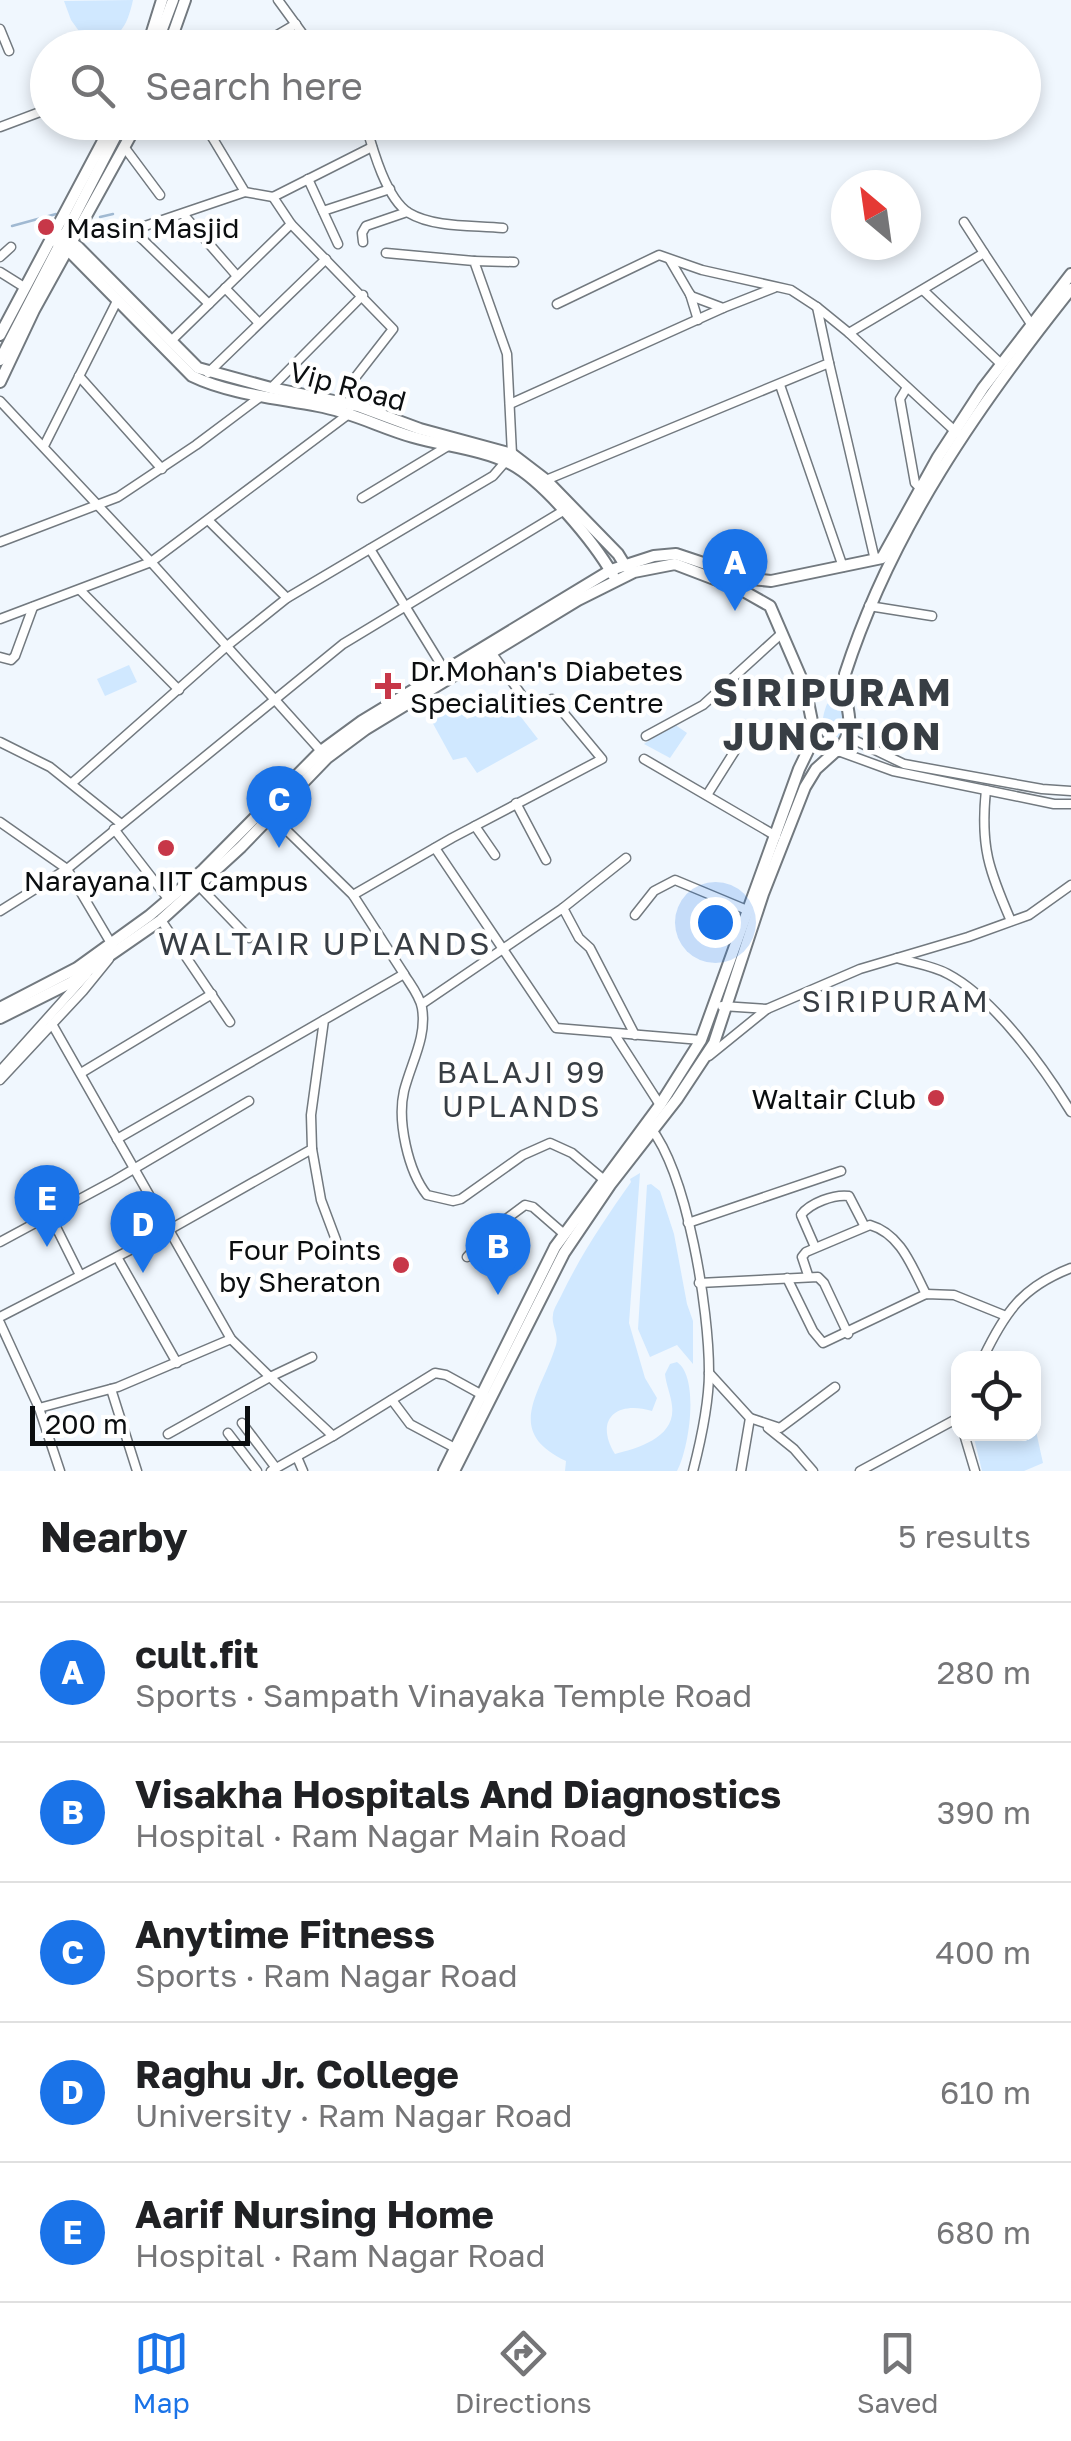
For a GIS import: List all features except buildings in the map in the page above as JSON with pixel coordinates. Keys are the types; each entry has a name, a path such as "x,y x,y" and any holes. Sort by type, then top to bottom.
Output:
{"main road":[{"path":"152,30 162,0"},
{"path":"161,30 172,0"},
{"path":"174,30 184,0"},
{"path":"0,382 106,140"},
{"path":"0,360 114,140"},
{"path":"0,335 24,287 63,242 129,140"},
{"name":"Vip Road","path":"63,242 192,376 354,410 509,458 546,480 627,569"},
{"name":"Vip Road","path":"63,242 208,373 267,391 337,401 409,436 509,458 563,510 614,576"},
{"path":"444,1471 564,1253 650,1127 701,1040 747,910 780,838 810,778 848,737 850,715 842,690 854,644 876,588 924,495 1000,364 1071,274"},
{"path":"0,1008 36,996 92,968 362,721 627,569 654,556 676,554 751,579 772,581 882,558 920,488 958,433 1071,288"},
{"path":"627,569 675,564 738,588 770,606"},
{"path":"849,565 871,568 876,588"},
{"path":"0,1018 161,920 272,816 324,755 614,576"},
{"path":"772,581 770,606 811,706 815,736 820,746 837,751"},
{"path":"454,1471 539,1276 564,1234 603,1179 703,1061 727,1007 799,769 815,736"}],"street":[{"path":"278,0 300,30"},
{"path":"286,30 296,24"},
{"path":"0,28 9,51"},
{"path":"0,127 30,116"},
{"path":"214,140 246,192"},
{"path":"370,140 390,188 408,212 432,220 502,228"},
{"path":"208,304 136,232 139,228 246,192 274,197 372,147"},
{"path":"125,148 160,195"},
{"path":"308,179 338,244"},
{"path":"322,211 390,188"},
{"path":"274,197 291,224 393,329 337,401"},
{"path":"363,242 362,229 366,226 408,212"},
{"path":"184,214 238,276"},
{"path":"964,222 1031,324"},
{"path":"171,341 291,224"},
{"path":"0,257 11,247"},
{"path":"386,253 514,262"},
{"path":"849,334 984,253"},
{"path":"557,304 651,258 665,256 690,294 698,320"},
{"path":"208,373 326,258"},
{"path":"670,260 802,295 958,433"},
{"path":"72,783 287,598 494,476 509,458 505,347 474,262"},
{"path":"0,272 24,287"},
{"path":"510,404 777,287"},
{"path":"224,288 259,323"},
{"path":"924,291 1000,364"},
{"path":"690,294 723,308"},
{"path":"0,542 98,507 162,469 267,391 362,295"},
{"path":"44,446 117,301"},
{"path":"817,307 875,560"},
{"path":"546,480 829,363"},
{"path":"79,376 162,469"},
{"path":"780,384 849,565"},
{"path":"906,389 900,399 902,416 915,483 920,488"},
{"path":"0,401 324,755"},
{"path":"0,619 151,562 354,410"},
{"path":"362,498 448,446"},
{"path":"0,911 67,869 343,644 563,510"},
{"path":"209,521 287,598"},
{"path":"370,548 444,671"},
{"path":"80,590 179,690"},
{"path":"0,657 11,660 16,656 34,606"},
{"path":"869,606 932,616"},
{"path":"646,736 704,705 781,634"},
{"path":"491,652 523,697"},
{"path":"354,895 602,759 552,699"},
{"path":"848,737 904,764 1071,791"},
{"path":"707,796 743,738"},
{"path":"0,742 50,767 72,783 117,826 169,900"},
{"path":"837,751 892,771 1071,804"},
{"path":"644,759 780,838"},
{"path":"986,790 984,852 1011,921"},
{"path":"516,804 546,860"},
{"path":"272,816 354,895 422,1004 420,1041 403,1095 403,1119 416,1172 427,1196 461,1199 523,1155 550,1143 572,1154 603,1179"},
{"path":"0,822 67,869 112,950 0,1080"},
{"path":"475,826 494,855"},
{"path":"435,848 556,1028 701,1040"},
{"path":"422,1004 562,908 626,858"},
{"path":"635,915 654,891 675,880 747,910"},
{"path":"703,1061 767,1009 860,970 1030,914 1071,885"},
{"path":"200,886 249,938"},
{"path":"562,908 579,938 590,948 634,1035"},
{"path":"161,920 230,1022"},
{"path":"897,958 948,974 982,1001 1025,1046 1071,1112"},
{"path":"0,1070 50,1021 92,968"},
{"path":"118,1139 404,974"},
{"path":"81,1073 212,994"},
{"path":"36,996 230,1339 333,1436"},
{"path":"714,1002 727,1007 767,1009"},
{"path":"324,1020 311,1114 312,1148 321,1200 336,1240"},
{"path":"615,1035 660,1105"},
{"path":"0,1242 135,1170 249,1101"},
{"path":"650,1127 673,1176 688,1223 699,1282 709,1373 692,1471"},
{"path":"60,1471 39,1408 0,1320 168,1231 312,1148"},
{"path":"688,1223 841,1170"},
{"path":"815,1247 801,1215 810,1206 833,1197 849,1196 864,1225"},
{"path":"467,1256 494,1228 525,1205 564,1234"},
{"path":"50,1216 80,1275"},
{"path":"808,1275 802,1256 864,1225 876,1226 894,1238 926,1294"},
{"path":"117,1256 176,1363"},
{"path":"987,1351 1006,1316 1033,1286 1071,1268"},
{"path":"699,1282 818,1277 848,1334"},
{"path":"788,1278 820,1342 848,1334 926,1294 954,1295 1006,1316"},
{"path":"39,1408 112,1389 230,1339"},
{"path":"168,1434 312,1357"},
{"path":"242,1423 273,1470 423,1379 442,1372 486,1396"},
{"path":"709,1373 750,1418 780,1428 835,1387"},
{"path":"112,1389 137,1471"},
{"path":"392,1400 410,1424 455,1448"},
{"path":"741,1471 750,1418"},
{"path":"860,1471 951,1422"},
{"path":"765,1425 814,1471"},
{"path":"228,1433 257,1471"},
{"path":"966,1441 975,1471"},
{"path":"297,1457 303,1471"},
{"path":"882,1460 886,1471"}],"shaded area":[{"path":"133,0 120,30 78,30 64,1"},
{"path":"129,665 137,682 105,696 97,679"},
{"path":"447,697 467,719 507,699 538,739 477,773 466,757 453,760 425,709"},
{"path":"834,699 842,708 844,724 840,742 831,746 823,732 823,721 827,704"},
{"path":"674,724 687,733 670,758 644,744"},
{"path":"640,1173 629,1323 645,1378 657,1398 652,1411 619,1411 612,1416 607,1431 615,1454 645,1444 662,1433 672,1417 665,1374 670,1364 677,1362 684,1370 690,1398 685,1447 677,1471 565,1471 566,1461 535,1437 531,1424 536,1394 556,1345 553,1313 594,1236 630,1179"},
{"path":"647,1185 660,1191 674,1234 693,1321 693,1364 677,1345 650,1357 638,1329"},
{"path":"975,1441 1038,1441 1043,1463 1024,1471 982,1471"}],"waterway":[{"path":"12,226 56,214"},
{"path":"100,217 113,214"}],"place":[{"name":"Masin Masjid","path":"46,227"},
{"name":"cult.fit","path":"735,611"},
{"name":"Dr.Mohan's Diabetes Specialities Centre","path":"388,686"},
{"name":"Narayana IIT Campus","path":"166,848"},
{"name":"Anytime Fitness","path":"279,848"},
{"name":"Waltair Club","path":"936,1098"},
{"name":"Aarif Nursing Home","path":"47,1247"},
{"name":"Four Points by Sheraton","path":"401,1265"},
{"name":"Raghu Jr. College","path":"143,1273"},
{"name":"Visakha Hospitals And Diagnostics","path":"498,1295"}],"district":[{"name":"SIRIPURAM JUNCTION","path":"833,713"},
{"name":"WALTAIR UPLANDS","path":"325,943"},
{"name":"SIRIPURAM","path":"896,1001"},
{"name":"BALAJI 99 UPLANDS","path":"522,1089"}]}
